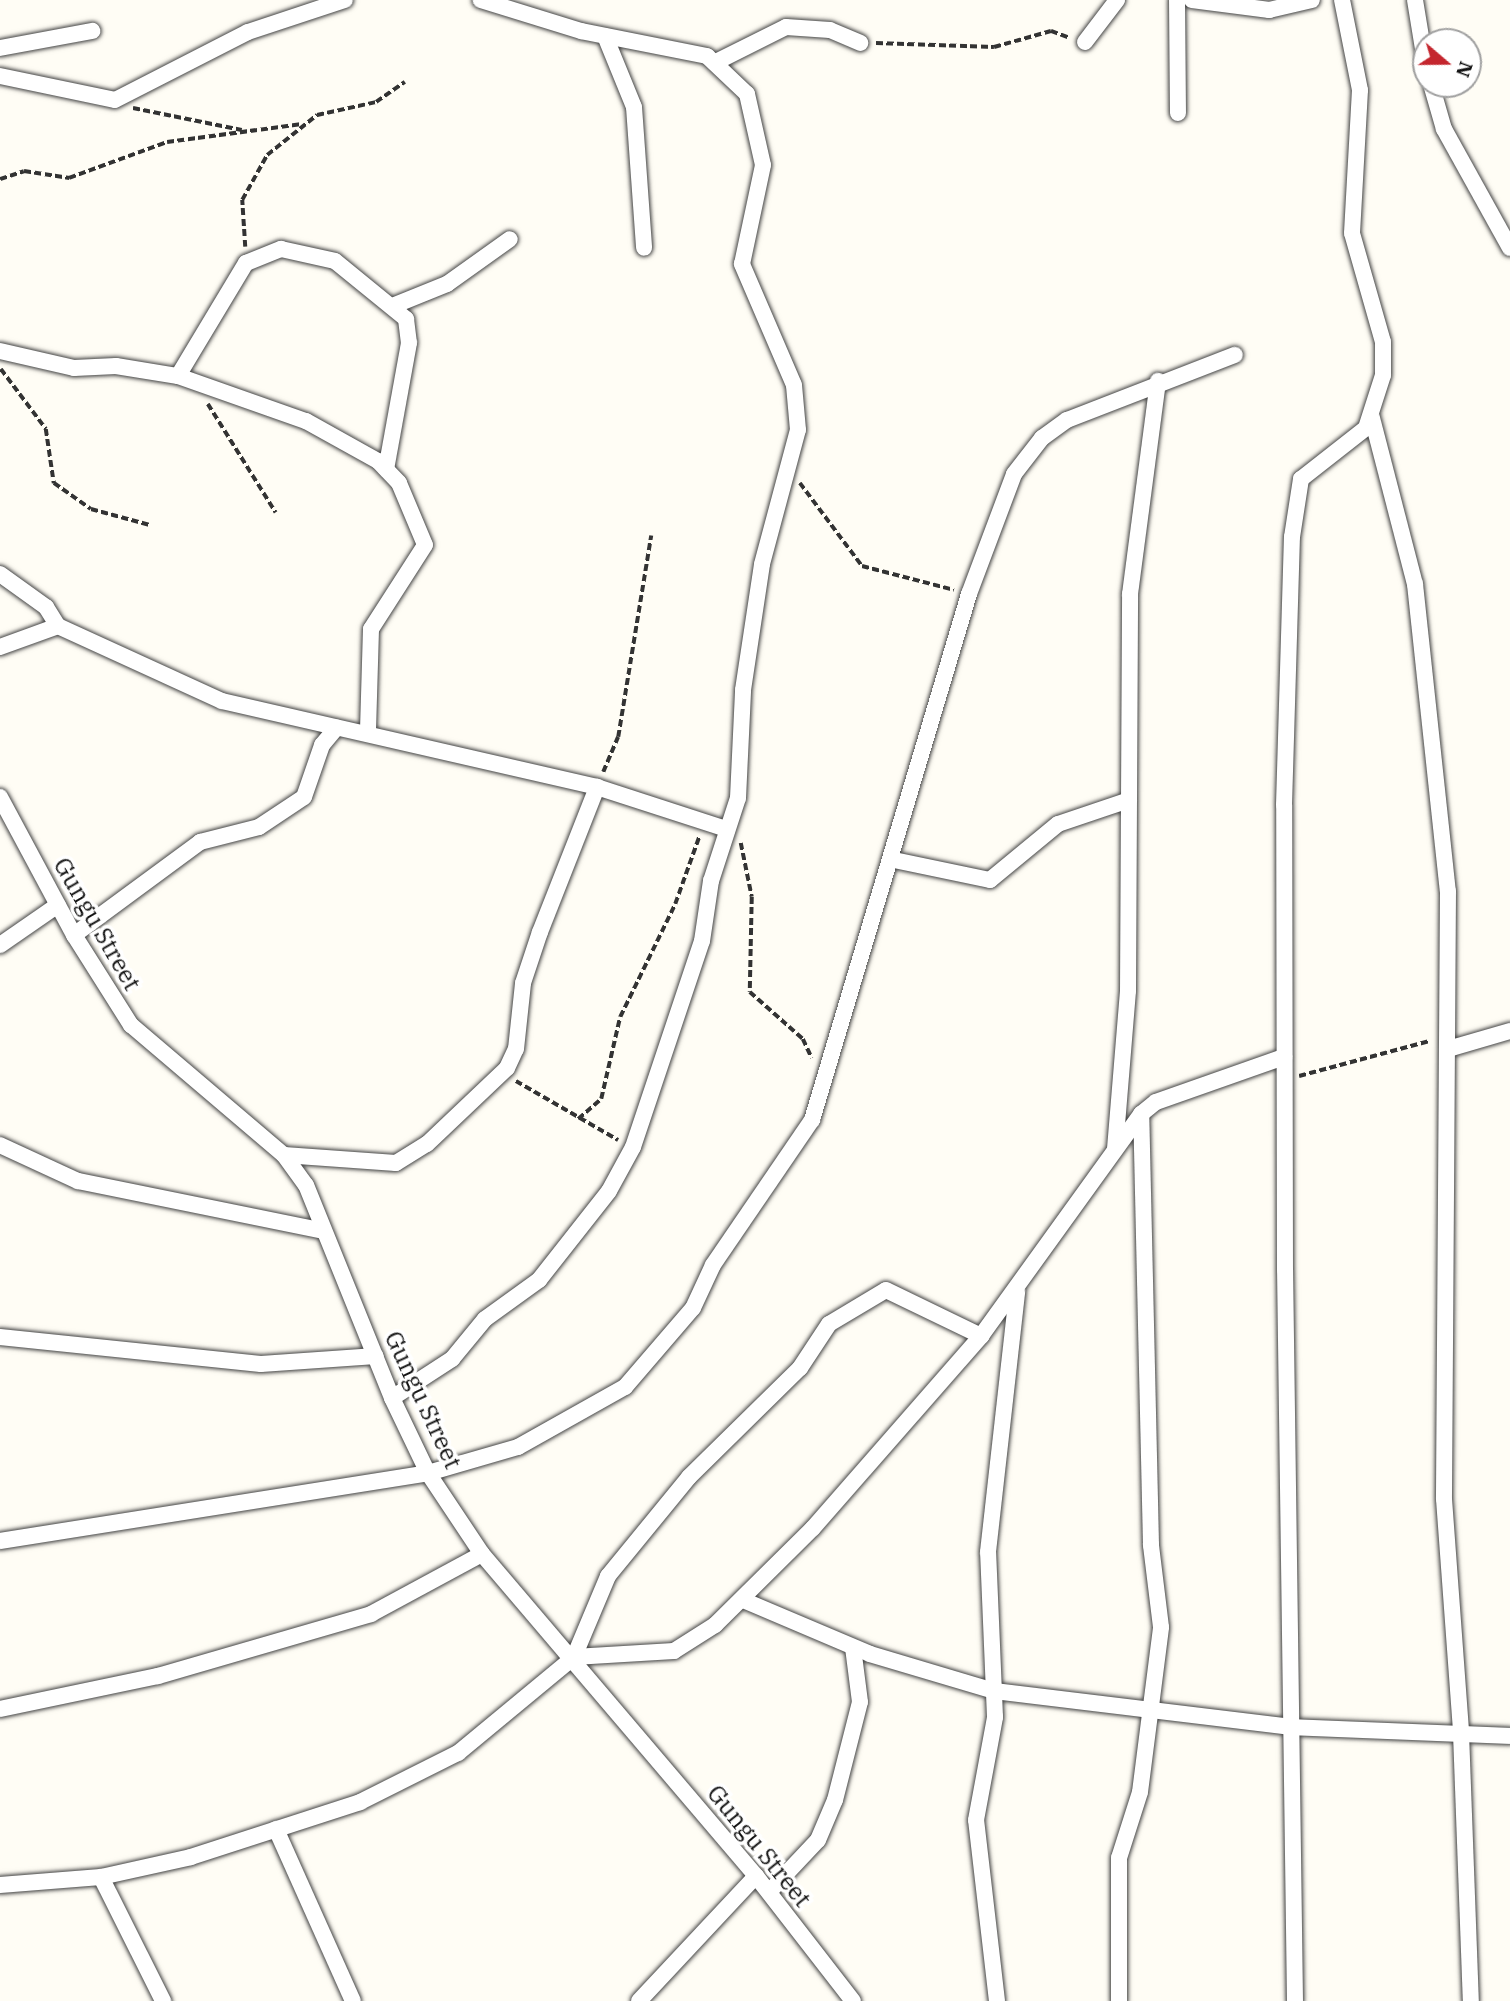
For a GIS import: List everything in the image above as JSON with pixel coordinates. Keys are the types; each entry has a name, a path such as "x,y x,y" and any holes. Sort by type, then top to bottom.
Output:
{"street":[{"path":"0,76 115,100 248,33 345,0"},
{"path":"392,1398 452,1359 485,1319 539,1280 609,1191 633,1147 702,941 726,829 734,806 762,564 798,430 794,385 742,264 762,195 758,125 747,94 716,62 605,36 481,0"},
{"path":"1085,42 1117,0"},
{"path":"1177,0 1178,113"},
{"path":"1192,0 1249,10 1312,0"},
{"path":"1342,0 1360,90 1352,233 1383,342 1373,418 1415,584 1448,891 1444,1499 1461,1733 1471,2001"},
{"path":"1415,0 1420,28"},
{"path":"716,62 786,27 830,30 860,43"},
{"path":"0,48 92,31"},
{"path":"605,36 634,107 644,248"},
{"path":"1436,98 1455,150 1510,248"},
{"path":"396,305 447,285 510,239"},
{"path":"185,379 246,263 281,249 306,252 335,261 396,305 406,319 410,343 386,469"},
{"path":"0,351 74,369 116,366 185,379 306,421 386,469 399,483 425,545 371,629 368,730"},
{"path":"0,1541 428,1473 518,1447 625,1387 693,1308 713,1265 812,1121 894,860 968,594 1014,474 1042,438 1158,381 1235,355"},
{"path":"1115,1149 1128,991 1130,594 1158,381"},
{"path":"1295,2001 1284,1079 1286,693 1298,485 1373,418"},
{"path":"0,574 46,607 58,626 222,701 292,722 368,730 597,787 726,829"},
{"path":"0,647 58,626"},
{"path":"74,935 200,842 259,827 304,797 322,745 337,727"},
{"path":"284,1155 396,1163 427,1144 502,1072 516,1049 523,983 540,932 597,787"},
{"name":"Gungu Street","path":"0,797 74,935 131,1024 284,1155 306,1185 392,1398 428,1473 482,1554 574,1657 756,1876 853,2001"},
{"path":"894,860 990,880 1058,824 1129,800"},
{"path":"0,945 58,905"},
{"path":"1448,1042 1510,1031"},
{"path":"574,1657 674,1651 743,1600 981,1336 1141,1114 1156,1102 1284,1057"},
{"path":"1119,2001 1119,1858 1140,1792 1154,1713 1161,1627 1151,1545 1141,1114"},
{"path":"0,1145 78,1181 323,1231"},
{"path":"997,2001 976,1820 994,1691 988,1552 1017,1289"},
{"path":"0,1885 100,1877 276,1829 396,1788 458,1753 574,1657 608,1576 689,1477 800,1368 829,1324 886,1290 981,1336"},
{"path":"0,1337 261,1364 376,1356"},
{"path":"0,1709 158,1676 371,1614 482,1554"},
{"path":"743,1600 853,1647 994,1691 1154,1713 1290,1727 1510,1736"},
{"path":"769,1892 818,1840 835,1800 860,1702 853,1647"},
{"path":"276,1829 354,2001"},
{"path":"639,2001 756,1876"},
{"path":"100,1877 163,2001"}],"path":[{"path":"860,43 994,47 1051,31 1085,42"},
{"path":"0,179 24,171 69,178 167,142 302,124 376,102 405,82"},
{"path":"115,100 143,112 243,130"},
{"path":"246,263 242,200 267,155 302,124"},
{"path":"0,367 46,429 54,482 91,509 150,524"},
{"path":"185,379 275,513"},
{"path":"788,464 862,566 968,594"},
{"path":"597,787 618,737 651,536"},
{"path":"734,806 752,897 750,992 810,1047 821,1087"},
{"path":"578,1119 601,1099 620,1017 675,904 705,822"},
{"path":"1284,1079 1448,1042"},
{"path":"502,1072 578,1119 633,1147"}]}
